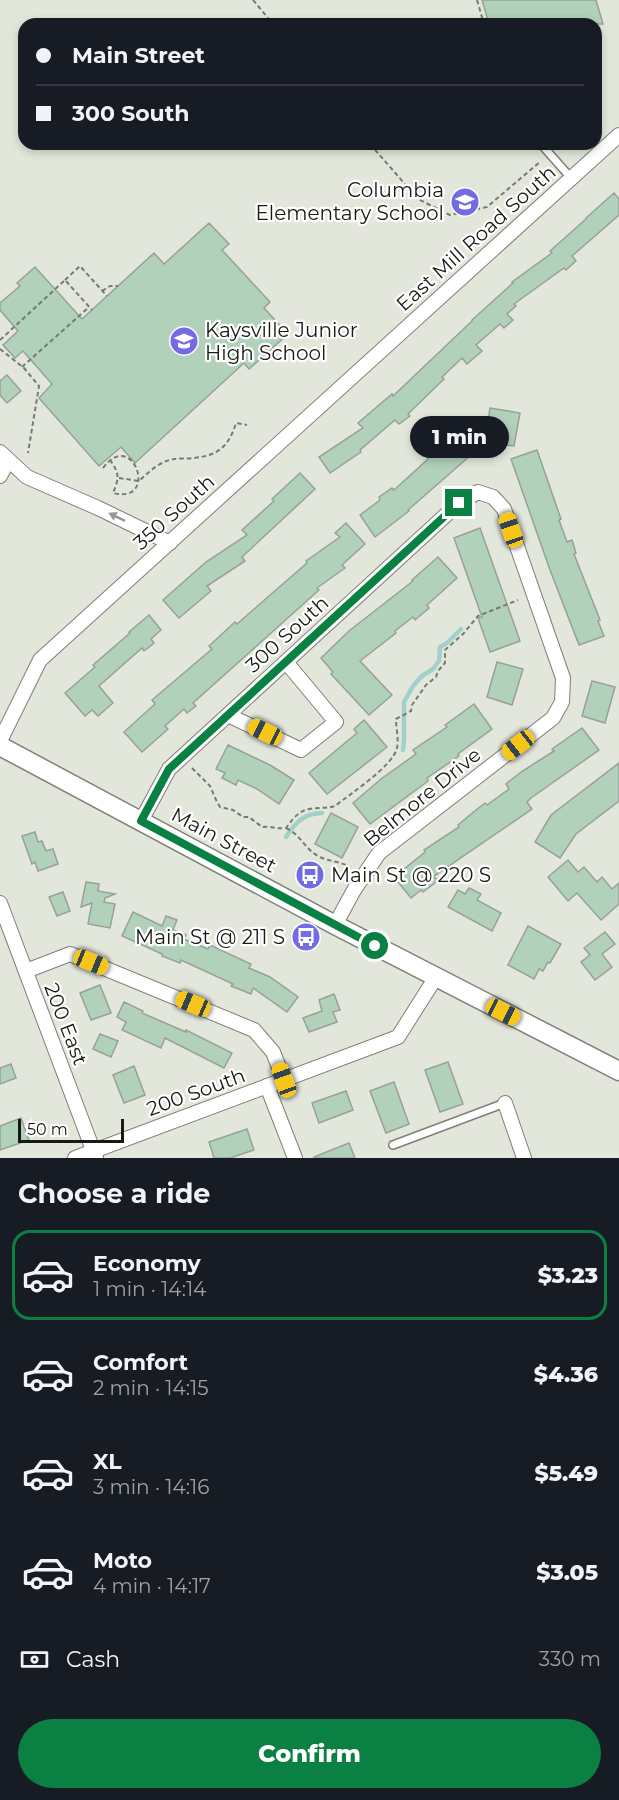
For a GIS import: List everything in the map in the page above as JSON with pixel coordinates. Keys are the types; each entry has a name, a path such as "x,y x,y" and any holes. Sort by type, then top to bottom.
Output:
{"main road":[{"name":"Main Street","path":"0,744 335,925 619,1071"}],"street":[{"name":"East Mill Road South","path":"602,150 619,135"},
{"name":"East Mill Road South","path":"401,331 602,150"},
{"name":"350 South","path":"0,744 40,660 401,331"},
{"path":"0,476 4,457 27,477 170,543"},
{"name":"300 South","path":"141,821 169,769 459,503 478,492"},
{"name":"Belmore Drive","path":"335,925 354,890 379,853 553,718 562,702 563,678 504,508 493,497 478,492"},
{"path":"228,715 301,750 336,722 286,662"},
{"name":"200 East","path":"0,904 95,1155"},
{"path":"26,971 70,954 254,1030 273,1052 284,1080"},
{"name":"200 South","path":"75,1158 95,1155 267,1086 398,1037 436,977"},
{"path":"267,1086 295,1158"},
{"path":"505,1103 524,1158"}],"lane":[{"path":"546,150 571,178"},
{"path":"393,1145 505,1103"}],"path":[{"path":"253,0 268,18"},
{"path":"477,0 482,18"},
{"path":"375,150 418,199 450,215 487,207 543,159"},
{"path":"0,340 80,266 107,296"},
{"path":"65,280 92,310"},
{"path":"102,291 110,286 118,286"},
{"path":"22,367 89,307"},
{"path":"0,349 22,367 39,386 28,453"},
{"path":"110,460 119,478 113,494 131,492 139,481 162,463 174,459 213,454 228,443 236,423 247,425"},
{"path":"104,468 110,460 120,457 132,461 139,471 139,481"},
{"path":"119,478 139,481"},
{"path":"286,828 295,816 304,811 328,809 335,806 387,765 397,747 396,719 411,711 412,705 426,685 436,677 438,670 445,663 445,650 478,616 518,600"},
{"path":"187,764 210,786 220,807 233,810 243,817 249,817 262,827 286,828 294,832 316,855 350,867"}],"building":[{"path":"482,0 596,0 601,18 487,18"},
{"path":"614,193 619,199 619,215 572,256 576,261 514,304 516,306 507,314 513,320 504,328 500,324 476,345 482,351 467,364 462,358 408,414 410,416 399,424 395,420 360,450 361,452 330,473 319,457 363,428 358,423 392,394 393,396 512,282 552,253 550,251"},
{"path":"209,223 229,244 222,250 270,302 264,308 288,334 249,369 244,363 135,463 121,447 99,466 39,398 52,384 23,351 15,358 3,345 18,331 0,310 0,303 20,286 17,283 35,267 82,319 154,253 164,264"},
{"path":"7,375 21,391 7,403 0,395 0,381"},
{"path":"490,408 520,413 514,446 499,444 501,437 486,434"},
{"path":"450,431 471,455 409,511 375,537 360,515 380,500 379,497 392,488 394,490 428,459 427,457 437,448 435,445"},
{"path":"537,450 561,519 559,520 567,542 572,540 576,553 574,554 604,636 579,645 511,459"},
{"path":"300,473 315,489 242,557 245,561 207,586 211,591 179,618 163,600 206,562 247,535 242,530"},
{"path":"346,523 365,544 342,565 345,568 317,588 319,590 193,703 196,706 187,713 184,709 165,726 168,729 142,752 124,732 155,704 152,700 212,649 209,646 235,622 237,624 307,563 306,561 340,537 335,533"},
{"path":"480,528 520,641 490,652 478,618 482,617 454,538"},
{"path":"438,557 457,578 427,605 429,608 415,620 413,617 360,661 392,695 369,715 331,674 333,672 321,658 349,631 413,581"},
{"path":"149,615 161,630 151,639 154,643 144,651 142,648 99,686 113,703 98,716 92,710 85,716 65,693"},
{"path":"497,662 523,669 512,705 487,697"},
{"path":"592,681 615,687 605,723 582,716"},
{"path":"474,704 492,729 370,824 353,803 416,754 413,750 447,727 445,725"},
{"path":"364,720 387,747 327,794 309,773 357,733 354,729"},
{"path":"582,728 599,750 531,798 527,802 532,809 433,877 439,880 411,898 394,877 425,852 424,850 459,827 458,825 485,803 487,805 509,789 506,784 521,772 554,751 552,749"},
{"path":"228,745 270,765 294,780 279,804 257,789 238,780 236,785 222,778 225,773 216,769"},
{"path":"619,763 619,801 576,834 560,858 535,842 551,815"},
{"path":"331,813 358,827 342,858 315,844"},
{"path":"35,832 38,842 42,841 46,851 53,849 58,864 38,871 35,862 32,864 22,836"},
{"path":"568,860 578,872 584,867 597,882 602,877 612,889 619,883 619,904 601,920 577,893 568,901 548,877"},
{"path":"86,882 99,884 98,891 115,894 105,898 104,902 115,904 110,928 88,924 92,903 81,907"},
{"path":"469,888 481,894 477,900 501,913 492,931 448,907 458,890 465,894"},
{"path":"63,892 70,911 57,916 49,897"},
{"path":"133,912 162,926 166,916 177,920 173,930 186,935 184,939 208,949 210,945 251,964 249,968 270,977 298,997 287,1012 253,988 251,994 181,960 180,963 162,956 122,936"},
{"path":"528,926 561,944 550,963 548,962 543,971 539,969 534,979 508,965"},
{"path":"605,932 615,944 602,954 612,967 595,980 581,962 590,955 584,948"},
{"path":"100,985 111,1013 91,1020 80,993"},
{"path":"334,994 340,1010 333,1012 337,1022 309,1032 303,1018 322,1011 319,1000"},
{"path":"124,1002 143,1011 142,1013 186,1032 186,1030 232,1053 224,1068 165,1038 161,1048 122,1030 126,1022 117,1017"},
{"path":"100,1034 118,1041 111,1057 93,1049"},
{"path":"448,1062 463,1104 440,1112 425,1070"},
{"path":"11,1064 16,1078 0,1084 0,1068"},
{"path":"134,1066 145,1095 124,1103 113,1075"},
{"path":"394,1082 409,1124 386,1133 370,1091"},
{"path":"346,1091 353,1110 319,1123 312,1103"},
{"path":"21,1118 29,1140 0,1150 0,1126"},
{"path":"247,1129 254,1150 230,1158 214,1158 209,1142"},
{"path":"349,1143 355,1158 314,1158 314,1157"}],"waterway":[{"path":"403,750 404,702 413,686 439,661 440,647 461,629"},
{"path":"286,837 301,820 310,815 322,813"}],"place":[{"name":"Columbia Elementary School","path":"465,202"},
{"name":"Kaysville Junior High School","path":"184,341"},
{"name":"Main St @ 220 S","path":"310,875"},
{"name":"Main St @ 211 S","path":"306,937"}],"route":[{"path":"375,946 141,821 169,769 459,503"}]}
